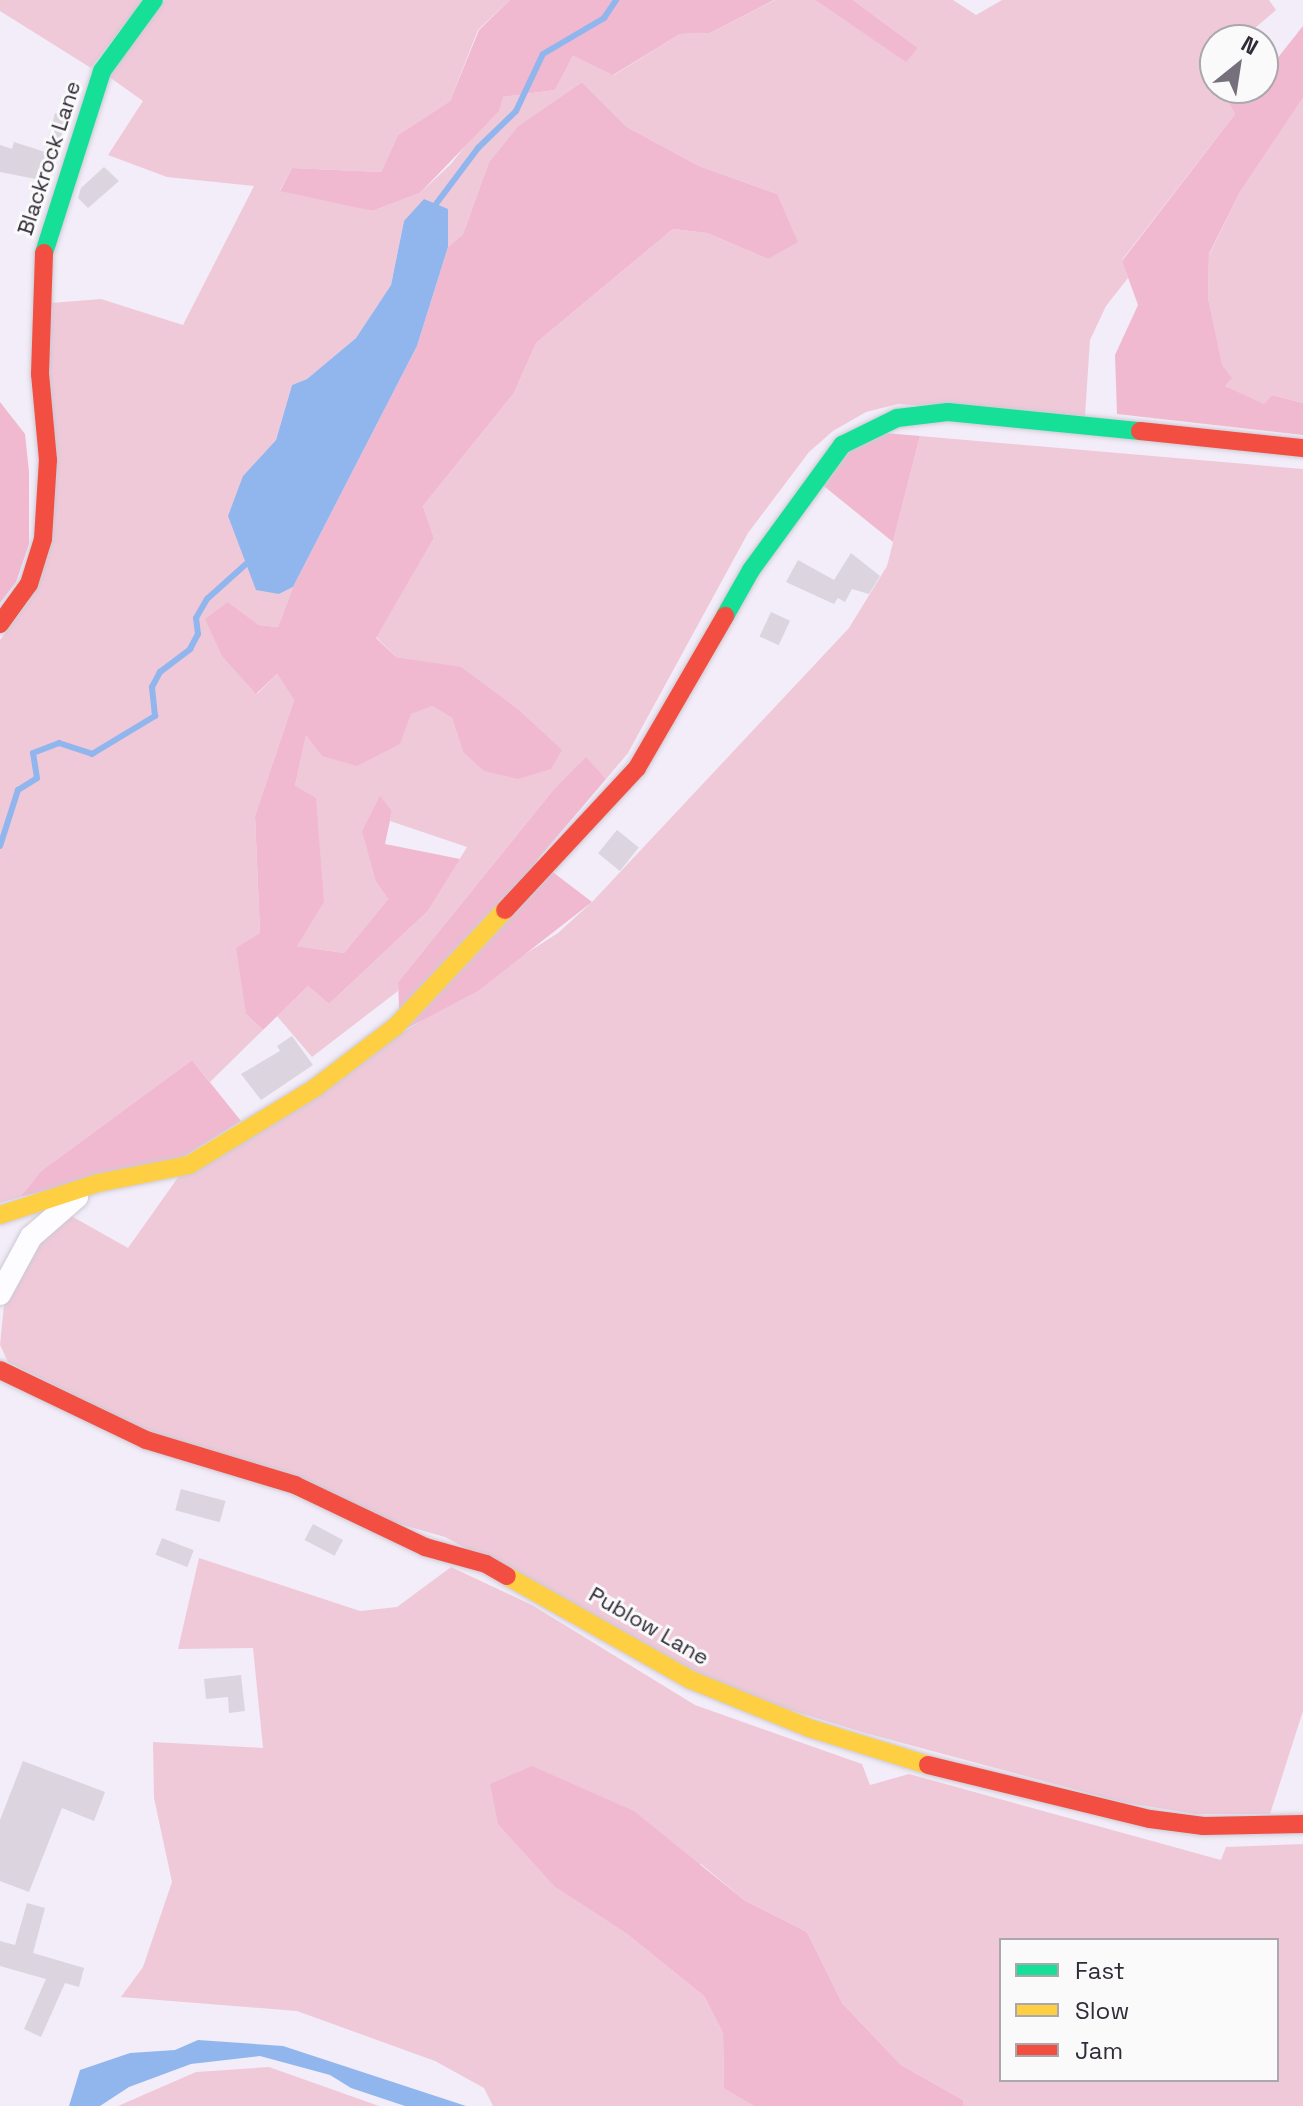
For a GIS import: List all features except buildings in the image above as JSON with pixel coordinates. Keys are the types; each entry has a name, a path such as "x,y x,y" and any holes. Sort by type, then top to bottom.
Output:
{"street":[{"name":"Blackrock Lane","path":"0,624 29,584 43,539 48,460 40,374 41,275 46,237 102,71 154,0"},
{"path":"0,1215 98,1183 189,1165 315,1088 396,1026 637,768 751,570 842,445 897,418 948,412 1303,448"},
{"path":"0,1294 31,1237 98,1183"},
{"name":"Publow Lane","path":"0,1370 146,1440 230,1462 295,1485 425,1547 486,1564 691,1680 809,1728 884,1754 1150,1819 1204,1826 1303,1824"}],"shaded area":[{"path":"0,0 143,0 91,68 0,11"},
{"path":"165,0 510,0 478,30 450,101 398,135 381,172 292,168 280,190 372,211 420,193 451,164 503,97 555,90 573,56 614,75 680,34 710,33 775,0 815,0 906,61 918,48 853,0 953,0 976,15 1002,0 1269,0 1276,10 1260,24 1199,24 1199,104 1229,104 1235,114 1122,260 1128,278 1106,306 1090,340 1085,416 898,404 866,412 833,431 809,452 748,533 628,753 606,779 586,758 554,789 398,982 398,991 312,1057 277,1016 308,986 329,1004 428,911 467,847 390,821 392,811 380,797 376,882 388,899 344,953 297,946 295,786 306,734 432,706 452,718 463,752 561,750 518,709 461,668 396,657 376,637 434,538 423,506 514,393 536,343 673,229 707,233 768,259 777,194 699,166 627,127 582,82 518,126 489,162 463,234 448,247 448,209 404,221 391,285 356,338 307,379 292,385 276,440 243,476 279,594 293,587 278,627 259,625 228,602 257,694 277,674 294,700 255,816 260,933 246,1014 263,1030 210,1082 192,1060 41,1171 20,1197 0,1203 0,640 29,601 51,303 101,299 183,325 254,186 167,177 108,155 143,101 108,76"},
{"path":"510,0 774,0 710,33 680,34 613,75 573,56 555,90 503,97 499,111 420,193 372,211 280,191 292,168 381,172 398,135 450,101 479,30"},
{"path":"815,0 853,0 918,48 906,62"},
{"path":"1303,26 1303,98 1240,192 1209,254 1208,298 1222,365 1232,378 1225,386 1264,404 1272,395 1303,403 1303,435 1117,414 1115,355 1138,305 1122,261 1235,114 1229,104 1279,104 1279,56"},
{"path":"582,82 627,127 699,166 777,194 798,242 768,259 707,233 673,229 536,343 514,393 423,506 434,538 376,638 396,657 461,667 518,709 562,750 551,769 518,779 484,771 463,752 452,718 432,706 411,714 400,744 357,766 322,756 306,735 295,786 316,798 324,902 297,946 344,953 388,899 376,882 362,831 380,796 392,811 385,844 460,859 428,911 329,1004 308,986 263,1030 246,1014 236,948 260,933 255,816 294,700 277,674 256,694 222,656 205,619 228,602 259,625 278,627 293,587 417,346 448,247 463,234 489,162 518,126"},
{"path":"1303,98 1303,403 1272,395 1264,405 1225,386 1208,298 1209,255 1240,192"},
{"path":"0,402 25,434 29,472 29,544 16,582 0,603"},
{"path":"886,433 920,436 893,542 820,483 846,453"},
{"path":"920,436 1303,469 1303,1711 1270,1814 1195,1814 1122,1802 865,1733 735,1693 445,1537 372,1516 148,1432 8,1362 0,1345 5,1295 16,1271 66,1213 128,1248 179,1176 558,933 592,902 849,628 887,566"},
{"path":"586,757 606,779 537,860 592,902 478,991 400,1032 398,982 554,789"},
{"path":"192,1060 241,1121 183,1157 20,1197 41,1171"},
{"path":"199,1558 360,1611 397,1607 451,1567 532,1605 695,1705 862,1764 870,1785 909,1774 1221,1860 1226,1847 1303,1844 1303,2106 964,2106 963,2100 901,2065 842,2003 807,1932 744,1900 701,1864 555,1887 627,1934 704,1996 723,2033 724,2087 754,2106 493,2106 484,2088 435,2061 297,2011 121,1997 143,1967 172,1882 154,1798 153,1742 263,1748 253,1648 178,1649"},
{"path":"532,1766 634,1811 744,1900 807,1932 842,2003 901,2065 963,2100 964,2106 754,2106 724,2088 723,2033 704,1996 627,1934 555,1887 498,1824 490,1784"},
{"path":"269,2067 379,2106 118,2106 196,2072"}],"water":[{"path":"424,199 448,209 448,247 417,346 293,587 279,594 256,590 228,516 243,476 276,440 292,385 307,379 356,338 391,285 404,221"},
{"path":"198,2040 283,2046 466,2106 405,2106 351,2088 330,2075 260,2056 191,2064 129,2087 100,2106 69,2106 80,2070 130,2053 175,2050"}],"waterway":[{"path":"436,204 478,148 516,111 543,54 604,18 616,0"},
{"path":"0,846 18,790 37,778 33,753 59,743 92,754 155,716 152,687 160,672 190,649 198,634 196,618 207,599 246,564"}],"traffic: fast":[{"path":"44,253 102,71 154,0"},
{"path":"725,616 751,570 842,445 897,418 948,412 1140,431"}],"traffic: slow":[{"path":"0,1215 98,1183 189,1165 315,1088 396,1026 505,910"},
{"path":"507,1576 691,1680 809,1728 928,1765"}],"traffic: jam":[{"path":"0,624 29,584 43,539 48,460 40,374 44,253"},
{"path":"1140,431 1303,448"},
{"path":"505,910 637,768 725,616"},
{"path":"0,1370 146,1440 295,1485 425,1547 486,1564 507,1576"},
{"path":"928,1765 1150,1819 1204,1826 1303,1824"}]}
